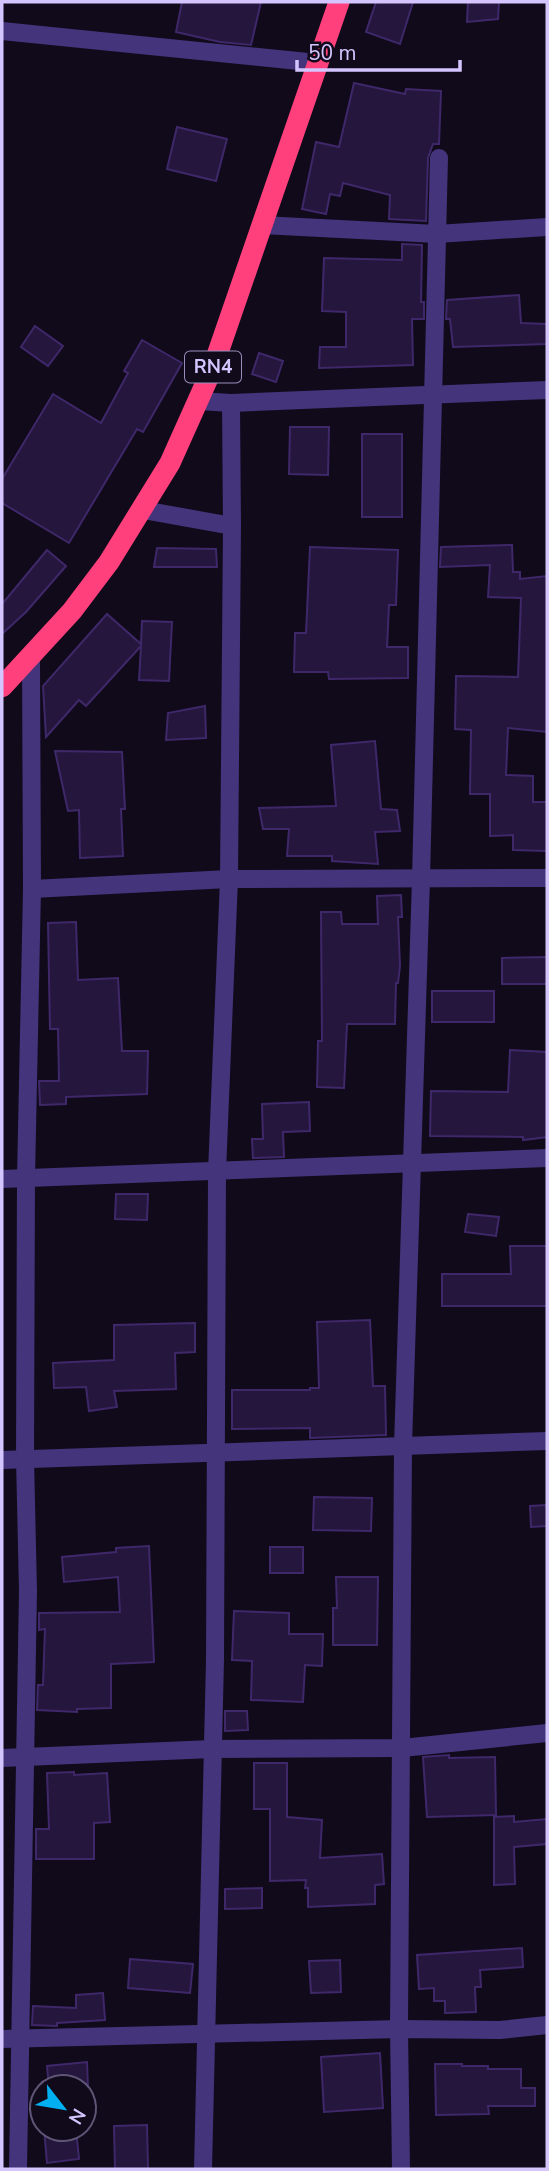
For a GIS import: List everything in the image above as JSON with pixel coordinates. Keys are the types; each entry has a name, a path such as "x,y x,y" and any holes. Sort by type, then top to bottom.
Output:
{"highway":[{"name":"RN4","path":"2,687 72,611 109,562 170,463 199,401 236,305 339,2"}],"street":[{"path":"2,31 318,63"},
{"path":"401,2169 399,2029 403,1446 421,879 439,158"},
{"path":"262,225 437,234 547,227"},
{"path":"199,401 231,403 547,390"},
{"path":"203,2169 212,1749 217,1172 229,879 231,403"},
{"path":"143,510 232,526"},
{"path":"19,2169 11,2039 25,1758 28,1591 25,1458 26,1178 32,889 30,657"},
{"path":"32,889 229,879 547,878"},
{"path":"2,1179 547,1158"},
{"path":"2,1460 547,1441"},
{"path":"2,1758 212,1749 402,1748 547,1733"},
{"path":"11,2039 500,2029 547,2025"}],"building":[{"path":"182,2 261,2 251,45 220,42 176,32"},
{"path":"376,2 413,2 400,44 366,32"},
{"path":"468,2 499,2 498,19 467,22"},
{"path":"354,83 405,94 406,89 441,91 439,144 433,144 428,158 426,221 389,219 390,195 343,183 340,196 330,194 326,214 302,209 316,142 339,147"},
{"path":"177,127 227,139 216,181 167,169"},
{"path":"402,244 422,245 421,302 424,302 424,319 412,319 413,365 319,368 320,347 346,347 346,312 322,311 324,258 402,260"},
{"path":"519,295 521,323 547,324 547,344 453,347 450,319 446,319 447,300"},
{"path":"35,326 63,346 48,366 21,347"},
{"path":"142,340 182,363 143,432 137,429 69,543 2,503 2,479 53,394 101,423 128,373 124,371"},
{"path":"259,353 283,361 276,382 252,374"},
{"path":"290,427 329,427 328,475 289,474"},
{"path":"362,434 402,434 402,517 362,517"},
{"path":"512,545 513,572 520,572 520,579 547,576 547,732 508,728 506,775 533,776 533,802 547,802 547,851 513,850 513,835 490,836 490,794 470,794 471,730 455,729 456,676 518,677 521,598 488,597 490,565 440,567 441,547"},
{"path":"310,547 398,550 396,605 389,605 387,647 408,647 408,678 329,679 328,672 294,672 295,633 306,633"},
{"path":"157,548 216,549 217,567 154,567"},
{"path":"47,550 66,566 26,612 2,634 2,604"},
{"path":"107,614 141,644 142,621 172,622 169,681 139,680 141,646 86,706 79,700 46,737 43,686"},
{"path":"205,706 206,738 166,740 168,713"},
{"path":"375,741 381,809 397,810 400,831 375,832 378,864 332,861 332,856 287,856 289,829 263,829 259,808 336,806 331,745"},
{"path":"55,751 122,752 125,809 121,809 123,856 80,858 79,810 68,811"},
{"path":"401,895 402,917 398,917 400,966 396,983 395,1024 347,1024 344,1088 317,1087 318,1041 322,1041 321,912 341,912 342,924 378,924 377,896"},
{"path":"76,922 78,980 118,978 122,1051 148,1051 147,1094 66,1097 66,1104 40,1105 39,1081 59,1081 58,1029 50,1029 48,923"},
{"path":"547,957 547,984 502,984 502,958"},
{"path":"432,991 494,991 494,1022 432,1022"},
{"path":"510,1050 547,1052 547,1137 523,1140 523,1137 430,1136 431,1091 508,1092"},
{"path":"309,1102 310,1131 283,1132 284,1157 253,1158 252,1139 263,1139 262,1104"},
{"path":"116,1194 148,1194 147,1220 115,1219"},
{"path":"468,1214 499,1217 496,1236 465,1232"},
{"path":"510,1246 547,1246 547,1306 442,1306 442,1274 511,1274"},
{"path":"370,1320 373,1386 385,1386 386,1435 310,1438 310,1428 232,1429 232,1390 319,1388 317,1322"},
{"path":"195,1323 195,1352 175,1353 176,1389 114,1391 117,1407 89,1411 86,1387 54,1388 53,1363 114,1360 114,1325"},
{"path":"314,1497 372,1498 371,1531 313,1530"},
{"path":"547,1505 547,1526 531,1527 530,1506"},
{"path":"149,1546 154,1662 111,1664 111,1708 77,1709 77,1712 37,1710 38,1685 43,1685 45,1629 39,1630 39,1613 120,1612 118,1577 64,1582 62,1557 116,1552 116,1548"},
{"path":"270,1547 303,1547 303,1573 270,1573"},
{"path":"336,1577 378,1577 377,1645 333,1645 333,1608 337,1608"},
{"path":"234,1611 289,1613 289,1634 323,1634 322,1666 305,1665 303,1702 251,1700 252,1661 232,1660"},
{"path":"225,1711 247,1711 248,1730 225,1731"},
{"path":"449,1755 449,1758 495,1757 496,1815 427,1817 423,1757"},
{"path":"254,1763 287,1763 287,1817 322,1820 320,1858 382,1854 384,1884 375,1885 375,1904 308,1907 306,1880 270,1881 270,1809 254,1809"},
{"path":"74,1772 74,1775 107,1773 110,1822 94,1823 94,1859 36,1859 36,1829 49,1829 47,1773"},
{"path":"514,1816 514,1822 547,1819 547,1844 514,1847 515,1884 494,1885 494,1817"},
{"path":"262,1888 262,1908 225,1909 225,1889"},
{"path":"522,1948 523,1967 480,1970 481,1987 475,1987 476,2012 445,2013 445,2001 434,2001 434,1988 419,1989 417,1955"},
{"path":"130,1959 193,1964 190,1993 128,1988"},
{"path":"340,1960 341,1992 311,1993 309,1961"},
{"path":"103,1993 105,2020 57,2023 57,2026 32,2025 33,2006 76,2008 76,1995"},
{"path":"380,2053 383,2108 324,2112 321,2057"},
{"path":"87,2062 87,2073 48,2073 47,2066"},
{"path":"435,2064 521,2069 521,2088 535,2088 535,2106 488,2106 489,2114 436,2115"},
{"path":"147,2125 148,2169 115,2169 114,2126"},
{"path":"45,2143 77,2143 79,2159 47,2163"}]}
